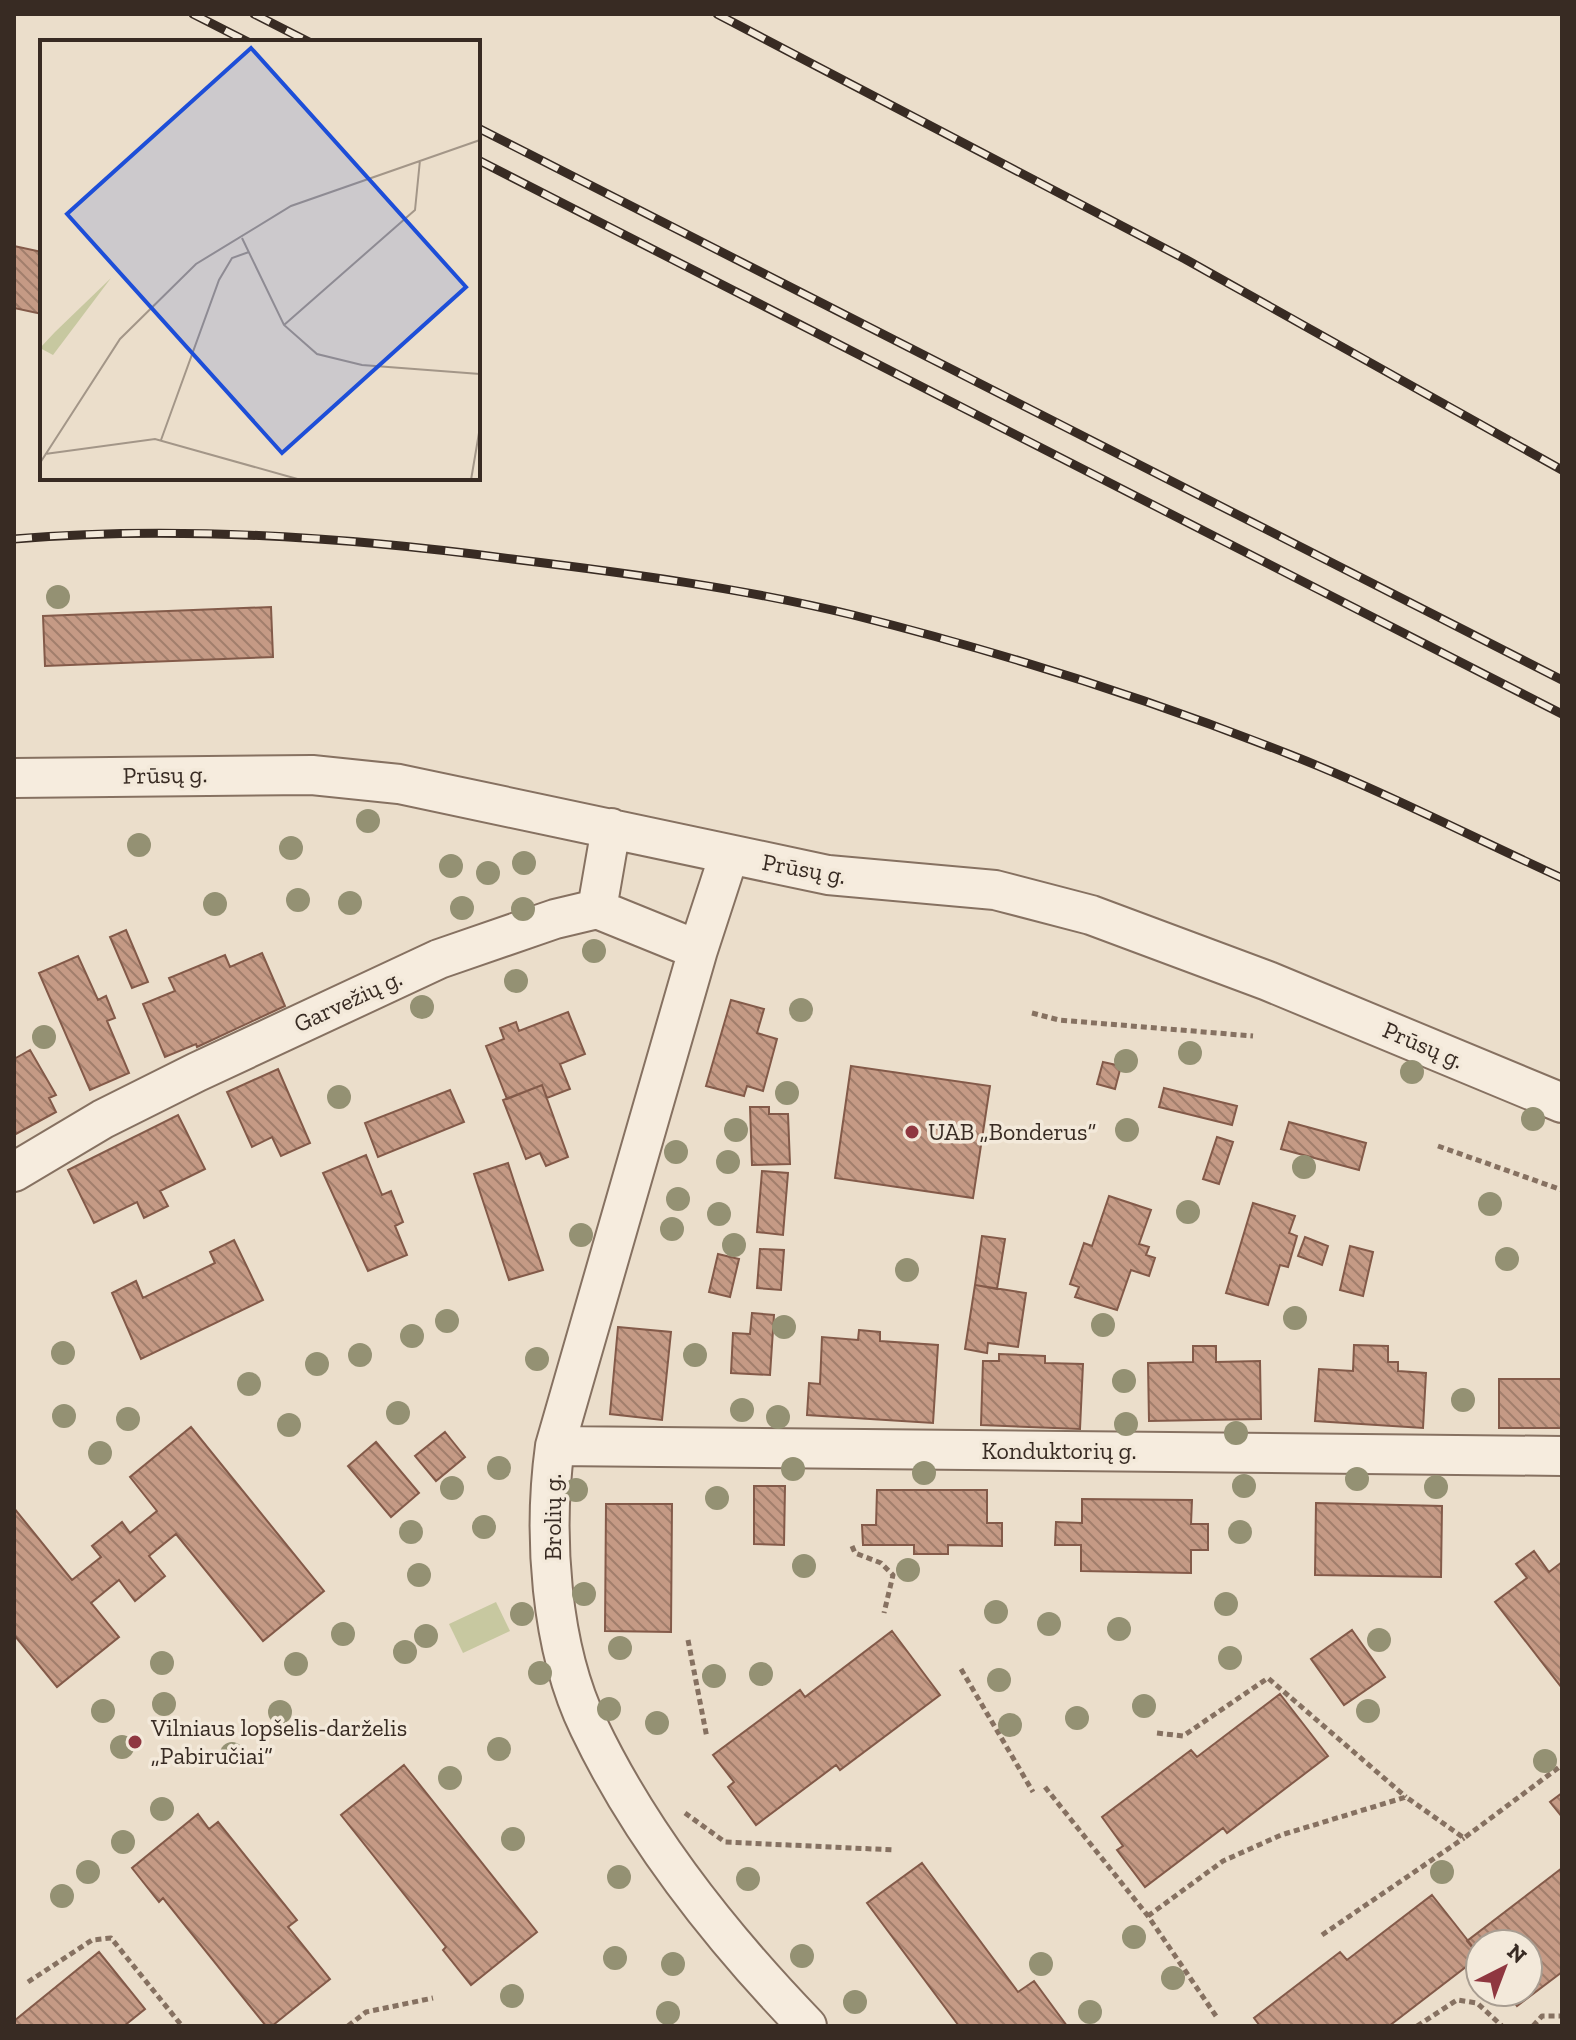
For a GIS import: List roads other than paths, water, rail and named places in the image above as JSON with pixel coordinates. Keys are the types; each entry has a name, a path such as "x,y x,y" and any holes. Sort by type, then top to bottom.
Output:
{"street":[{"name":"Prūsų g.","path":"14,778 312,775 399,784 828,875 995,890 1091,915 1268,981 1562,1103"},
{"path":"611,828 597,909 698,950"},
{"name":"Brolių g.","path":"729,855 698,950 555,1446 550,1483 551,1561 562,1648 588,1726 656,1845 749,1966 807,2026"},
{"name":"Garvežių g.","path":"14,1172 103,1119 170,1085 439,959 555,919 597,909"},
{"name":"Konduktorių g.","path":"555,1446 1562,1456"}],"railway":[{"path":"193,14 244,40"},
{"path":"254,14 305,40"},
{"path":"717,14 1185,259 1562,470"},
{"path":"480,129 1562,680"},
{"path":"480,161 1562,714"},
{"path":"14,539 138,533 326,539 598,570 811,605 1019,661 1183,715 1360,784 1562,878"}],"place":[{"name":"UAB „Bonderus“","path":"912,1132"},
{"name":"Vilniaus lopšelis-darželis „Pabiručiai“","path":"135,1742"}]}
